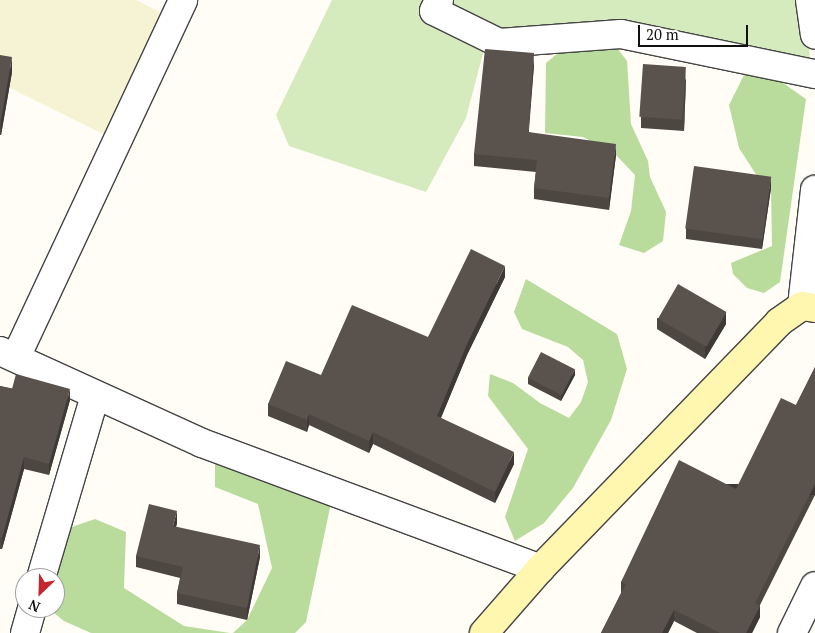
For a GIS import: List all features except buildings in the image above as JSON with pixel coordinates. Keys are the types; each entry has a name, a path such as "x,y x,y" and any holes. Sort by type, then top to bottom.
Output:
{"street":[{"path":"183,0 8,354 95,396 202,443 540,569"},
{"path":"440,0 434,11 500,43 621,34 815,74"},
{"path":"810,0 815,35"},
{"path":"484,633 540,569 779,322 808,307 815,190"},
{"path":"44,568 95,396"},
{"path":"792,633 815,586"},
{"path":"24,633 29,618"}],"shaded area":[{"path":"0,0 136,0 166,15 107,136 0,83"}],"green space":[{"path":"332,0 808,0 810,73 611,35 487,38 466,118 426,192 289,146 276,115"},
{"path":"617,48 627,61 631,124 648,161 650,177 666,212 663,241 644,253 619,245 631,211 635,175 616,155 583,137 545,133 546,63 558,53"},
{"path":"751,61 806,99 780,282 764,293 747,288 733,274 731,263 772,246 771,188 759,179 739,148 729,105"},
{"path":"526,279 617,334 627,369 611,420 573,488 544,523 515,541 505,517 528,449 488,396 490,374 513,383 540,403 569,418 581,402 588,382 583,360 568,347 522,329 514,312"},
{"path":"215,463 331,503 306,622 295,633 233,633 247,620 272,568 258,504 215,487"},
{"path":"95,519 126,532 124,588 184,626 230,633 91,633 64,621 60,618 65,618 65,568 54,568 54,533"}]}
